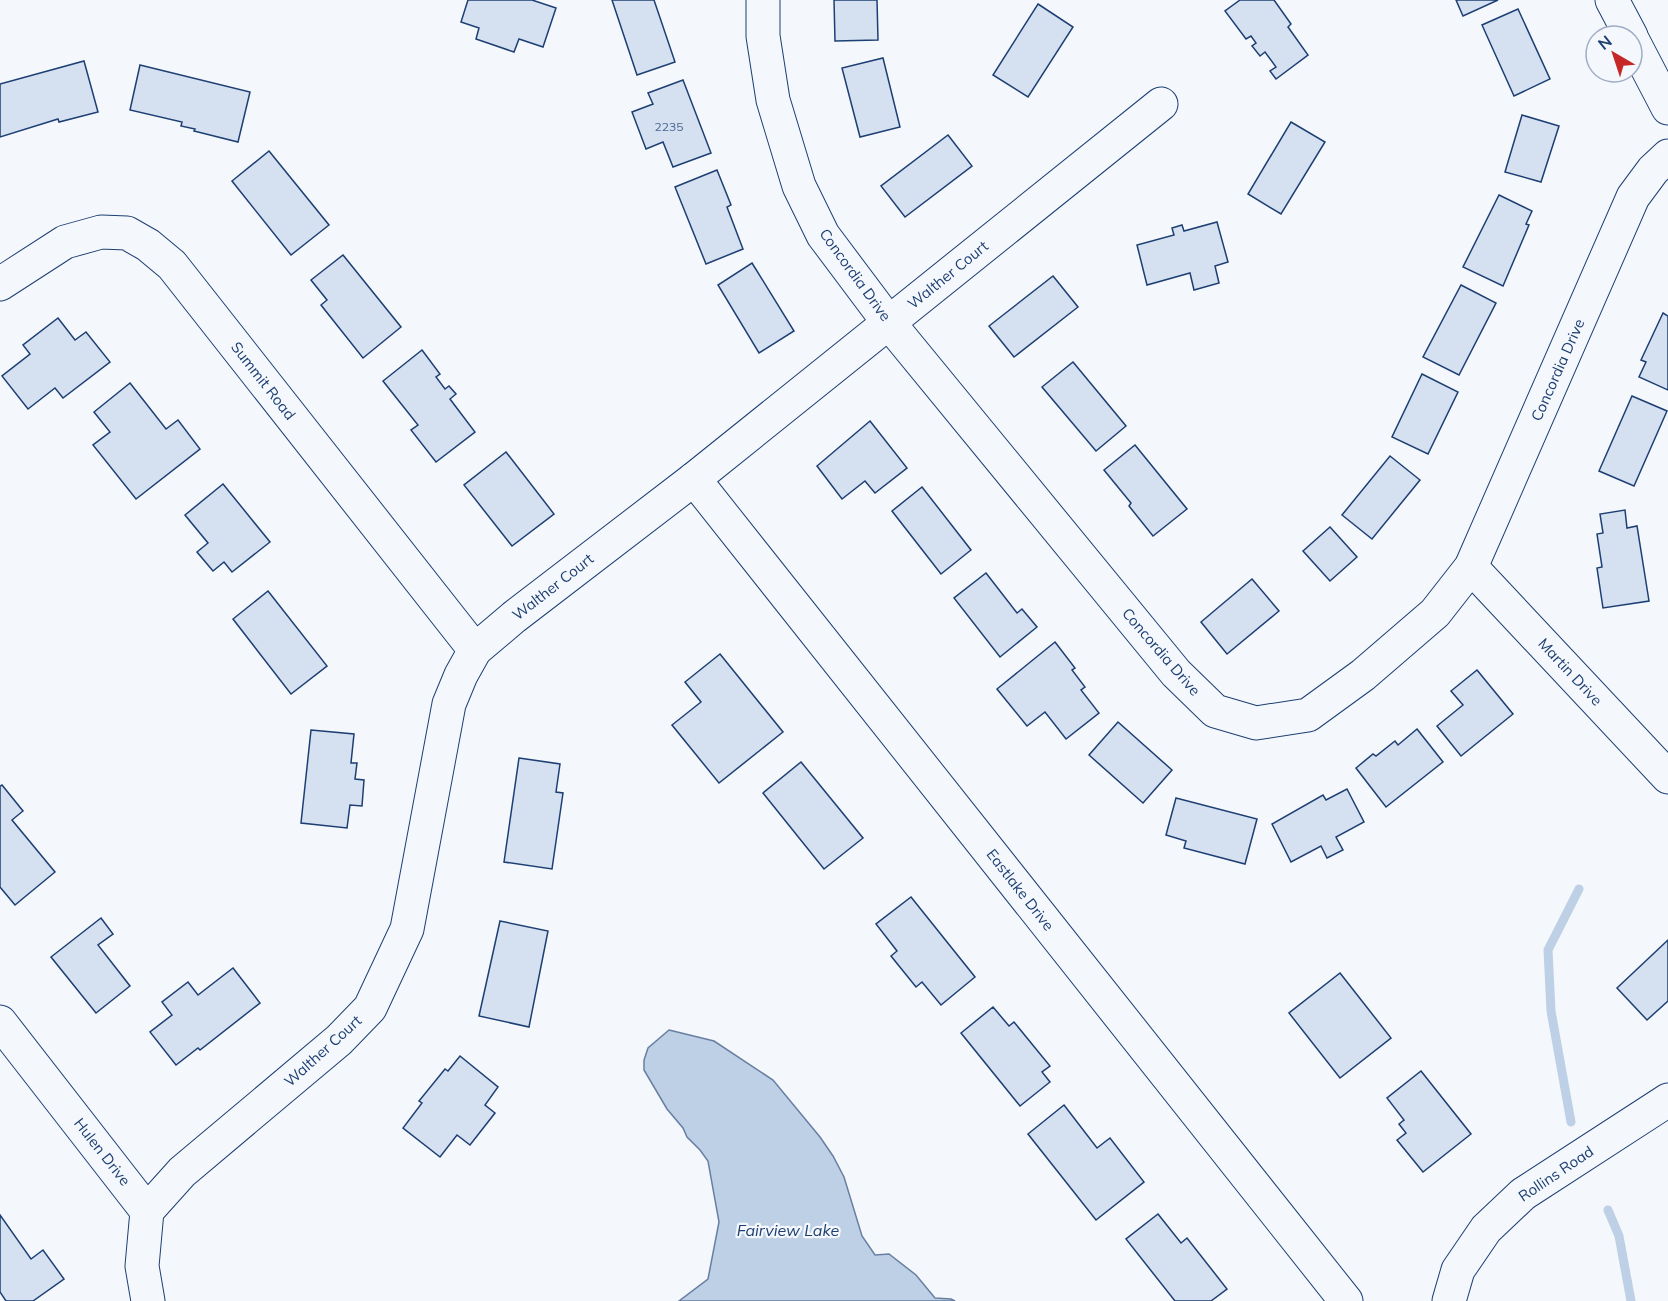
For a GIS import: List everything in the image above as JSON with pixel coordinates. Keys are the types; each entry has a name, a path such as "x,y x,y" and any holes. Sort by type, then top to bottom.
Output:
{"street":[{"name":"Concordia Drive","path":"763,0 763,36 773,100 799,186 823,235 889,323 1176,674 1215,711 1256,723 1308,715 1363,675 1435,613 1471,567 1633,197 1653,170 1668,156"},
{"path":"1612,0 1624,24"},
{"path":"1644,62 1668,108"},
{"name":"Walther Court","path":"147,1210 182,1172 339,1040 370,1008 407,929 449,704 475,650 514,617 694,479 1161,104"},
{"name":"Summit Road","path":"0,284 65,242 100,232 127,233 148,245 172,265 475,650"},
{"name":"Eastlake Drive","path":"694,479 1346,1301"},
{"name":"Martin Drive","path":"1471,567 1668,777"},
{"name":"Hulen Drive","path":"0,1022 147,1210"},
{"name":"Rollins Road","path":"1449,1301 1458,1270 1486,1229 1523,1194 1668,1100"},
{"path":"147,1210 142,1266 148,1301"}],"water":[{"name":"Fairview Lake","path":"669,1030 714,1041 773,1080 833,1156 844,1177 862,1236 875,1255 889,1254 916,1275 935,1298 955,1301 679,1301 708,1279 719,1222 708,1161 667,1109 644,1070 648,1048"}],"building":[{"path":"468,0 532,0 556,8 543,47 519,39 514,52 476,39 479,28 461,22"},
{"path":"612,0 654,0 675,62 637,75"},
{"path":"834,0 877,0 878,40 835,41"},
{"path":"1240,0 1274,0 1291,24 1288,27 1308,55 1276,79 1270,71 1276,67 1265,52 1260,56 1252,46 1256,43 1251,36 1246,39 1225,11"},
{"path":"1456,0 1498,0 1463,16"},
{"path":"1038,4 1073,27 1028,97 993,75"},
{"path":"1518,9 1550,79 1514,96 1482,25"},
{"path":"883,58 900,127 860,137 842,68"},
{"path":"84,61 98,112 59,122 58,119 0,137 0,84"},
{"path":"140,65 250,92 238,142 194,131 195,129 181,126 182,122 130,110"},
{"path":"683,80 711,153 673,167 663,142 646,149 632,112 653,104 648,93"},
{"path":"1522,115 1559,126 1541,182 1505,172"},
{"path":"1291,122 1325,142 1281,214 1248,194"},
{"path":"948,135 972,166 905,217 881,186"},
{"path":"269,151 329,225 291,255 232,181"},
{"path":"717,170 731,205 727,207 743,249 706,264 675,187"},
{"path":"1499,195 1532,211 1526,224 1529,225 1503,286 1463,267"},
{"path":"1217,222 1228,262 1215,266 1219,283 1194,290 1190,273 1147,285 1137,245 1174,235 1172,228 1182,225 1184,231"},
{"path":"343,255 401,327 363,358 321,305 327,300 311,280"},
{"path":"752,263 794,331 759,353 718,285"},
{"path":"1053,276 1078,307 1014,357 989,326"},
{"path":"1461,285 1496,303 1459,375 1423,357"},
{"path":"1663,313 1668,316 1668,390 1639,377 1646,362 1641,360"},
{"path":"58,318 75,340 86,332 110,362 63,398 55,388 28,409 2,376 30,354 23,345"},
{"path":"422,350 440,374 436,377 445,389 449,386 456,394 450,399 475,432 436,462 411,430 418,425 383,381"},
{"path":"1073,362 1126,426 1096,451 1042,387"},
{"path":"1422,374 1458,392 1428,454 1392,437"},
{"path":"130,383 166,429 178,420 200,449 136,499 93,445 110,432 94,412"},
{"path":"1632,396 1667,411 1634,486 1599,471"},
{"path":"870,421 907,468 875,493 865,481 842,499 817,466"},
{"path":"1135,445 1187,509 1153,536 1129,506 1131,503 1104,470"},
{"path":"506,452 554,514 512,546 464,485"},
{"path":"1390,456 1420,480 1372,539 1342,515"},
{"path":"223,484 270,542 232,572 224,562 213,571 197,552 208,543 185,515"},
{"path":"922,487 971,550 941,574 892,511"},
{"path":"1625,510 1627,528 1637,526 1649,601 1603,608 1597,568 1602,567 1597,534 1603,533 1600,514"},
{"path":"1330,527 1357,557 1330,581 1303,551"},
{"path":"986,573 1017,613 1022,609 1037,627 1000,657 954,598"},
{"path":"1252,579 1279,611 1227,654 1201,622"},
{"path":"268,591 327,666 291,694 233,619"},
{"path":"1055,642 1075,668 1072,670 1085,687 1081,690 1099,713 1066,739 1045,712 1027,726 997,689"},
{"path":"720,654 783,732 719,783 672,725 701,702 685,682"},
{"path":"1477,670 1513,714 1461,756 1437,726 1463,705 1451,691"},
{"path":"1118,722 1172,770 1143,803 1089,755"},
{"path":"1417,729 1443,762 1386,807 1356,768 1373,754 1376,756 1395,741 1398,745"},
{"path":"311,730 354,734 351,763 357,763 355,779 364,780 362,806 350,805 347,828 301,823"},
{"path":"519,758 560,764 556,792 563,793 552,869 504,862"},
{"path":"801,762 863,838 824,869 763,793"},
{"path":"2,785 23,811 12,820 55,872 15,905 0,887 0,786"},
{"path":"1347,789 1364,822 1336,837 1343,850 1327,858 1321,846 1291,862 1272,824 1323,795 1326,800"},
{"path":"1176,798 1257,819 1245,864 1184,848 1186,841 1166,835"},
{"path":"911,897 975,977 941,1005 922,982 916,987 891,956 897,951 876,924"},
{"path":"101,918 113,934 98,945 130,986 96,1013 51,957"},
{"path":"500,921 548,931 529,1027 479,1016"},
{"path":"1668,940 1668,1001 1647,1020 1617,988"},
{"path":"233,968 260,1003 200,1050 198,1048 176,1065 150,1032 172,1015 162,1002 188,982 198,995"},
{"path":"1340,973 1391,1038 1340,1078 1289,1013"},
{"path":"993,1007 1009,1026 1014,1022 1050,1066 1042,1072 1050,1082 1020,1106 961,1033"},
{"path":"460,1056 498,1087 485,1105 495,1113 470,1145 457,1135 440,1157 403,1128 422,1103 419,1101 445,1069 448,1071"},
{"path":"1421,1071 1471,1134 1423,1172 1397,1140 1406,1133 1399,1124 1404,1120 1387,1098"},
{"path":"1064,1105 1097,1148 1110,1138 1144,1182 1096,1220 1028,1134"},
{"path":"1158,1214 1181,1243 1187,1238 1227,1289 1211,1301 1175,1301 1126,1239"},
{"path":"0,1215 31,1259 43,1250 64,1279 33,1301 6,1301 0,1292"}],"waterway":[{"path":"1571,1122 1551,1011 1548,950 1579,889"},
{"path":"1608,1210 1619,1236 1631,1301"}]}
